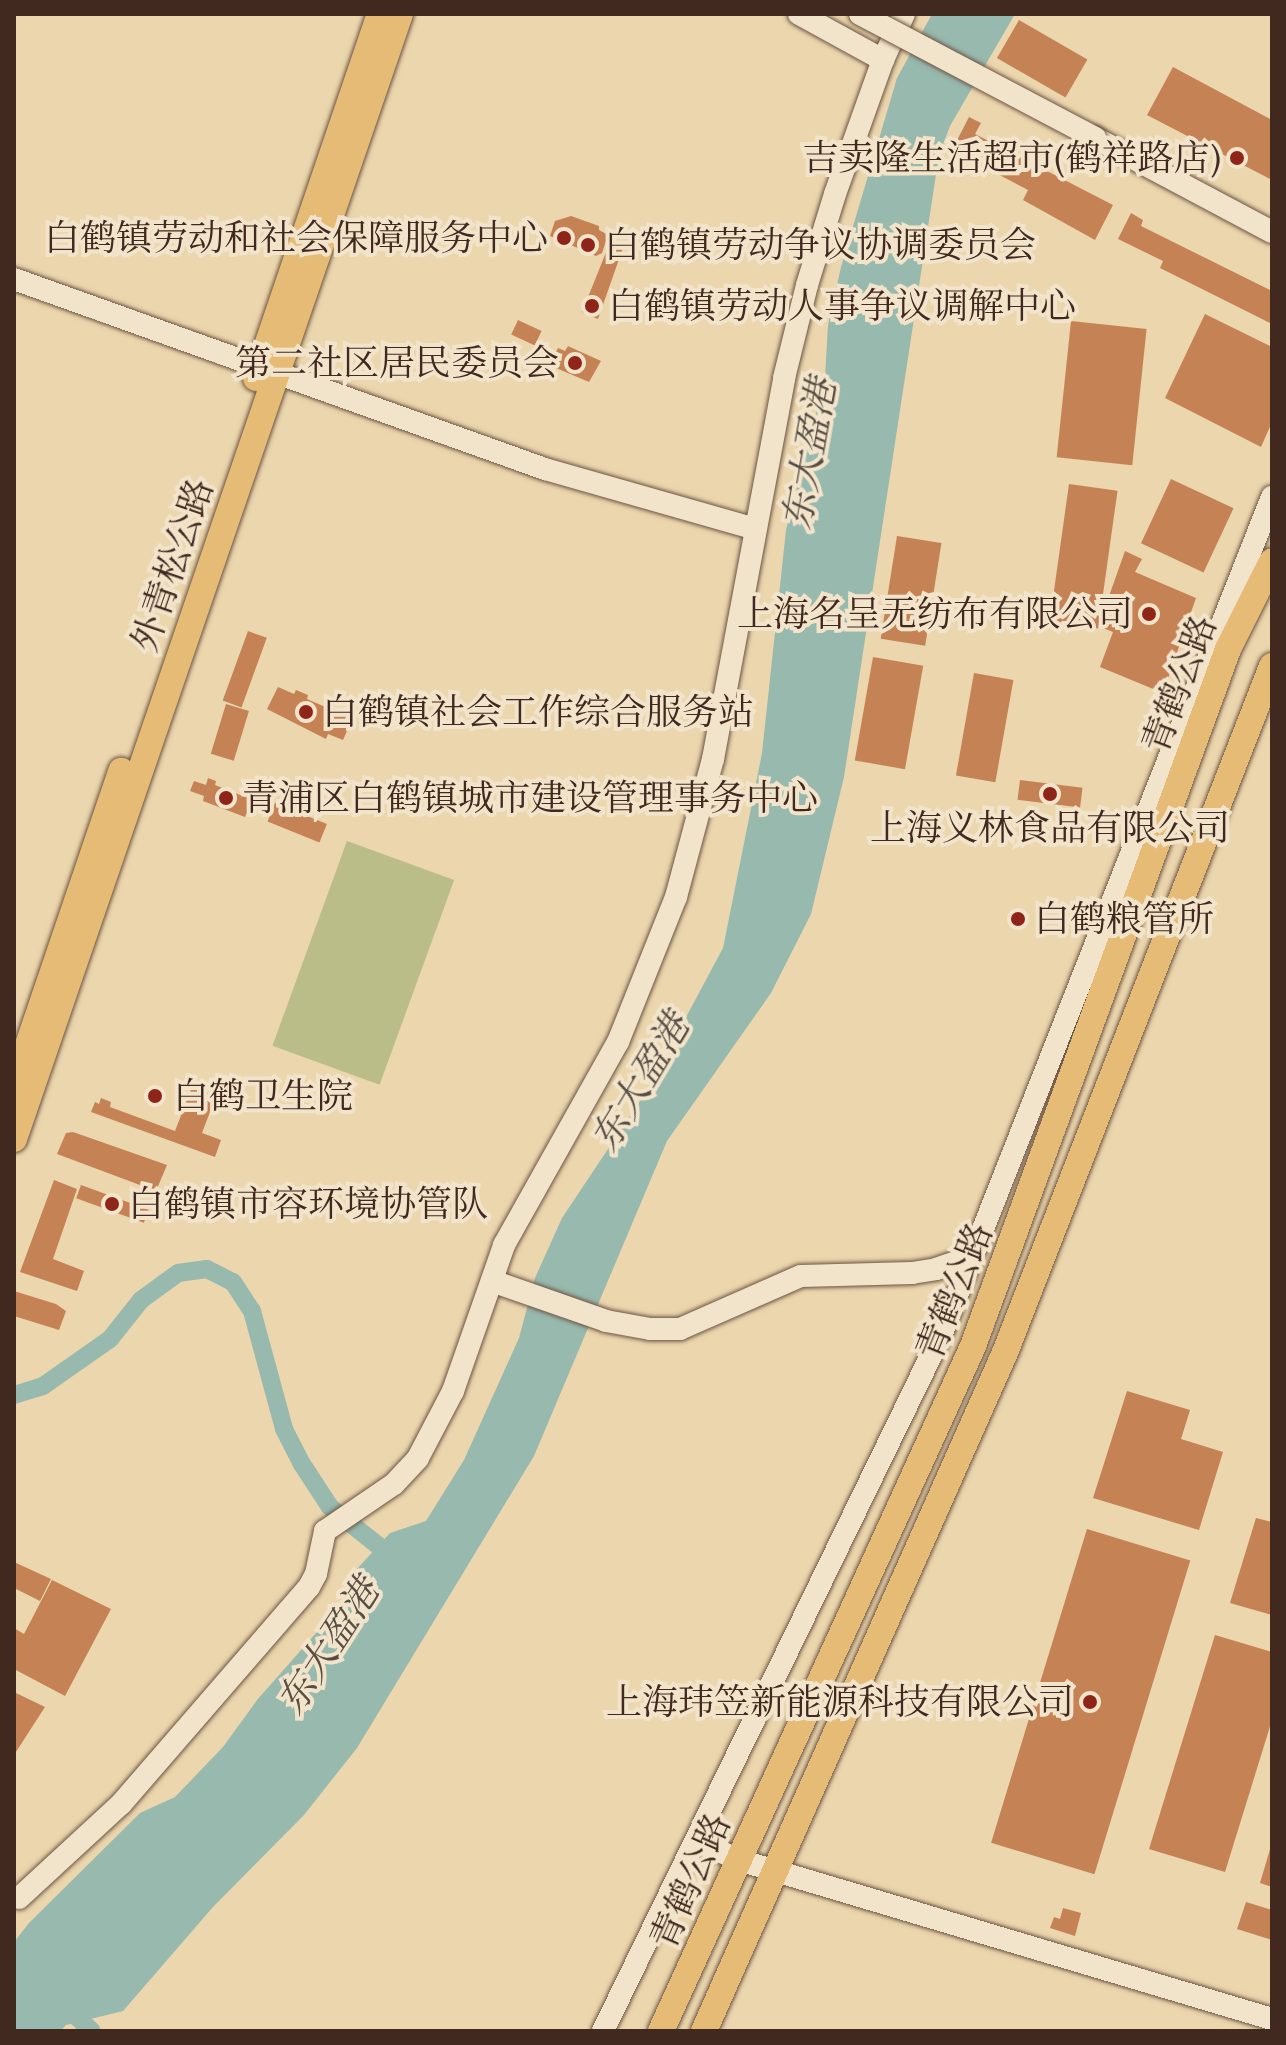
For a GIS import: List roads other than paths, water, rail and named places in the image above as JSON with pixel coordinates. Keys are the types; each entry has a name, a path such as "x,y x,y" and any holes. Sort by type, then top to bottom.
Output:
{"main road":[{"name":"外青松公路","path":"14,1139 19,1085 268,367 380,14"},
{"name":"外青松公路","path":"268,367 321,253 400,14"},
{"name":"青鹤公路","path":"661,2031 973,1346 1228,649 1272,561"},
{"name":"青鹤公路","path":"704,2031 1006,1350 1272,666"}],"street":[{"path":"799,14 883,60"},
{"path":"860,14 1272,232"},
{"path":"19,1898 121,1804 309,1587 316,1574 325,1531 394,1484 418,1458 453,1391 492,1281 532,1191 618,1042 676,897 713,759 784,378 807,285 835,194 883,60 904,14"},
{"path":"14,279 268,367 545,469 756,529"},
{"path":"603,2031 942,1333 1272,497"},
{"path":"492,1281 606,1321 650,1329 680,1329 801,1276 912,1273 968,1266"},
{"path":"697,1841 739,1860 1272,2019"}],"water":[{"name":"东大盈港","path":"932,14 1015,14 950,126 939,155 844,777 811,914 771,993 667,1141 534,1456 357,1748 304,1815 213,1907 123,2011 66,2025 60,2031 14,2031 14,1942 29,1923 140,1813 175,1797 223,1747 257,1700 317,1632 348,1609 356,1570 390,1533 426,1521 464,1460 519,1338 535,1278 562,1218 646,1092 723,948 762,753 786,530 825,377 828,325 841,267 897,78"}],"waterway":[{"path":"14,1395 43,1386 110,1339 141,1300 178,1273 207,1269 233,1282 252,1311 284,1429 302,1464 330,1507 395,1559"},
{"path":"66,2007 92,2031"}],"place":[{"name":"吉卖隆生活超市(鹤祥路店)","path":"1237,158"},
{"name":"白鹤镇劳动和社会保障服务中心","path":"564,238"},
{"name":"白鹤镇劳动争议协调委员会","path":"588,245"},
{"name":"白鹤镇劳动人事争议调解中心","path":"592,306"},
{"name":"第二社区居民委员会","path":"575,363"},
{"name":"上海名呈无纺布有限公司","path":"1149,614"},
{"name":"白鹤镇社会工作综合服务站","path":"306,712"},
{"name":"上海义林食品有限公司","path":"1050,794"},
{"name":"青浦区白鹤镇城市建设管理事务中心","path":"226,798"},
{"name":"白鹤粮管所","path":"1018,919"},
{"name":"白鹤卫生院","path":"155,1096"},
{"name":"白鹤镇市容环境协管队","path":"112,1204"},
{"name":"上海玮笠新能源科技有限公司","path":"1090,1702"}]}
